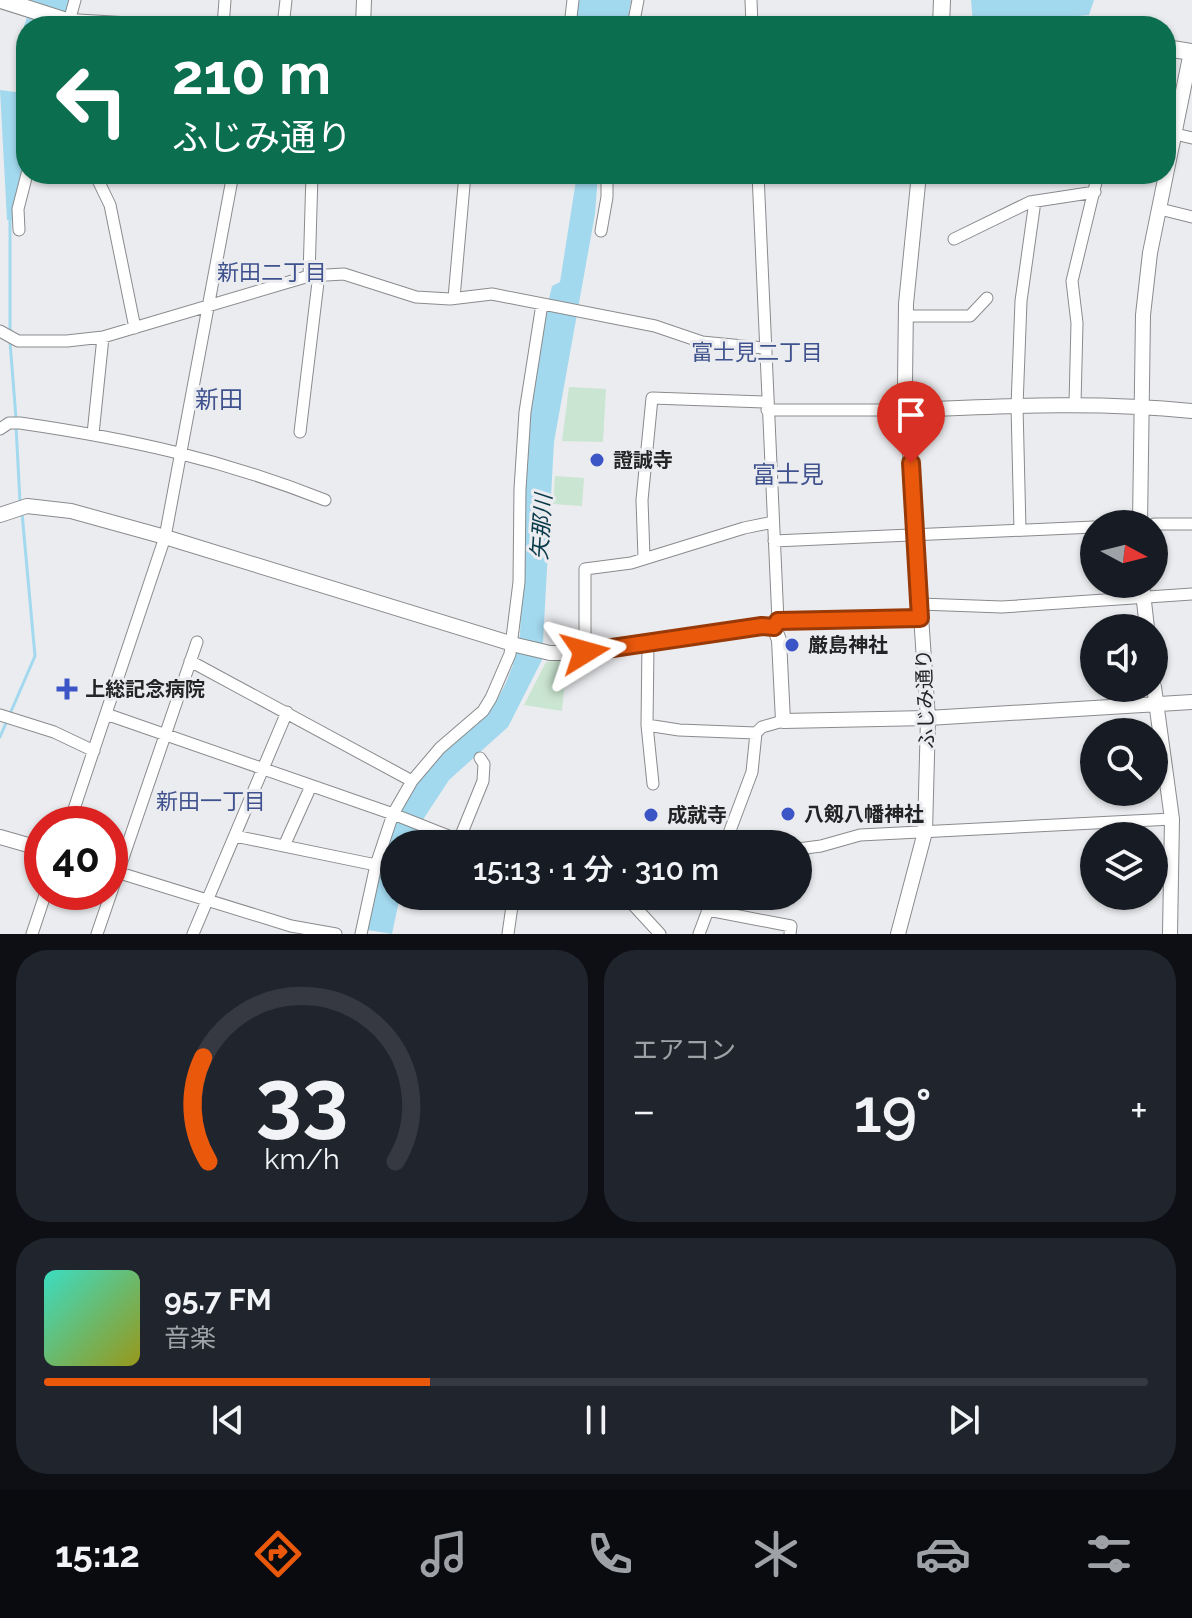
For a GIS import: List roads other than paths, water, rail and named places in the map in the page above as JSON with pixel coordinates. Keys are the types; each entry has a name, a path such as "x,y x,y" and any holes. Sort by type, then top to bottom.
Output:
{"main road":[{"path":"1,0 46,16"}],"street":[{"path":"1176,129 1191,52"},
{"path":"19,230 18,209 24,184"},
{"path":"100,184 110,205 135,328"},
{"path":"75,806 165,537 231,184"},
{"path":"300,432 314,275 312,184"},
{"path":"454,298 464,184"},
{"path":"601,231 607,184"},
{"path":"758,184 776,624 783,721"},
{"name":"ふじみ通り","path":"898,934 925,832 928,718 907,410 905,316 918,184"},
{"path":"1075,404 1077,323 1072,281 1096,184"},
{"path":"1140,510 1143,315 1150,253 1165,184"},
{"path":"954,239 1035,201 1095,192"},
{"path":"1020,530 1017,406 1021,301 1035,201"},
{"path":"1160,209 1192,217"},
{"path":"0,332 18,341 103,337 314,275 344,274 416,297 454,298 492,294 655,326 702,342 764,348"},
{"path":"905,316 970,316 987,298"},
{"path":"361,934 376,865 393,814 412,781 440,748 483,711 514,645 527,394 544,305"},
{"path":"93,434 103,337"},
{"path":"644,557 642,500 652,398 766,406 907,410 1075,404 1192,411"},
{"path":"10,425 93,434 181,452 249,471 325,500"},
{"path":"0,515 22,507 71,511 514,645 550,653 648,644 776,624 1002,607 1080,598"},
{"path":"585,652 585,569 631,563 773,522"},
{"path":"1168,524 1192,524"},
{"path":"774,541 1080,528"},
{"path":"1168,592 1192,594"},
{"path":"128,833 197,642"},
{"path":"648,644 647,725 653,784"},
{"path":"190,661 412,781"},
{"path":"1156,702 1172,819 1170,934"},
{"path":"730,830 752,772 756,733 762,727 783,721 928,718 1192,702"},
{"path":"193,934 287,712"},
{"path":"106,714 432,830"},
{"path":"1,718 54,732 94,751"},
{"path":"647,725 679,730 756,733"},
{"path":"468,830 483,781 484,764 480,758"},
{"path":"284,846 311,786"},
{"path":"812,847 860,835 1172,819"},
{"path":"235,836 376,865"},
{"path":"0,837 24,844"},
{"path":"128,875 291,926 336,934"},
{"path":"32,934 40,910"},
{"path":"97,934 103,910"},
{"path":"508,934 512,910"},
{"path":"638,910 660,934"},
{"path":"699,934 708,910 791,926 790,934"}],"water":[{"path":"32,0 71,0 67,16 27,16"},
{"path":"578,0 631,0 629,16 576,16"},
{"path":"971,0 1094,0 1089,15 972,16"},
{"path":"0,90 16,92 16,184 21,184 13,220 7,220"},
{"name":"矢那川","path":"575,184 597,184 595,214 554,442 542,660 508,727 449,780 419,830 392,830 404,803 430,767 490,709 503,689 515,656 520,634 531,415 552,286 560,282"},
{"path":"380,870 380,910 397,910 392,934 368,930"}],"waterway":[{"path":"10,218 10,334"},
{"path":"10,342 16,418"},
{"path":"16,426 20,502"},
{"path":"0,737 35,656 22,513"}],"place":[{"name":"證誠寺","path":"597,460"},
{"name":"厳島神社","path":"792,645"},
{"name":"上総記念病院","path":"67,689"},
{"name":"八剱八幡神社","path":"788,814"},
{"name":"成就寺","path":"651,815"}],"district":[{"name":"新田二丁目","path":"272,272"},
{"name":"富士見二丁目","path":"757,352"},
{"name":"新田","path":"219,400"},
{"name":"富士見","path":"788,475"},
{"name":"新田一丁目","path":"211,801"}]}
